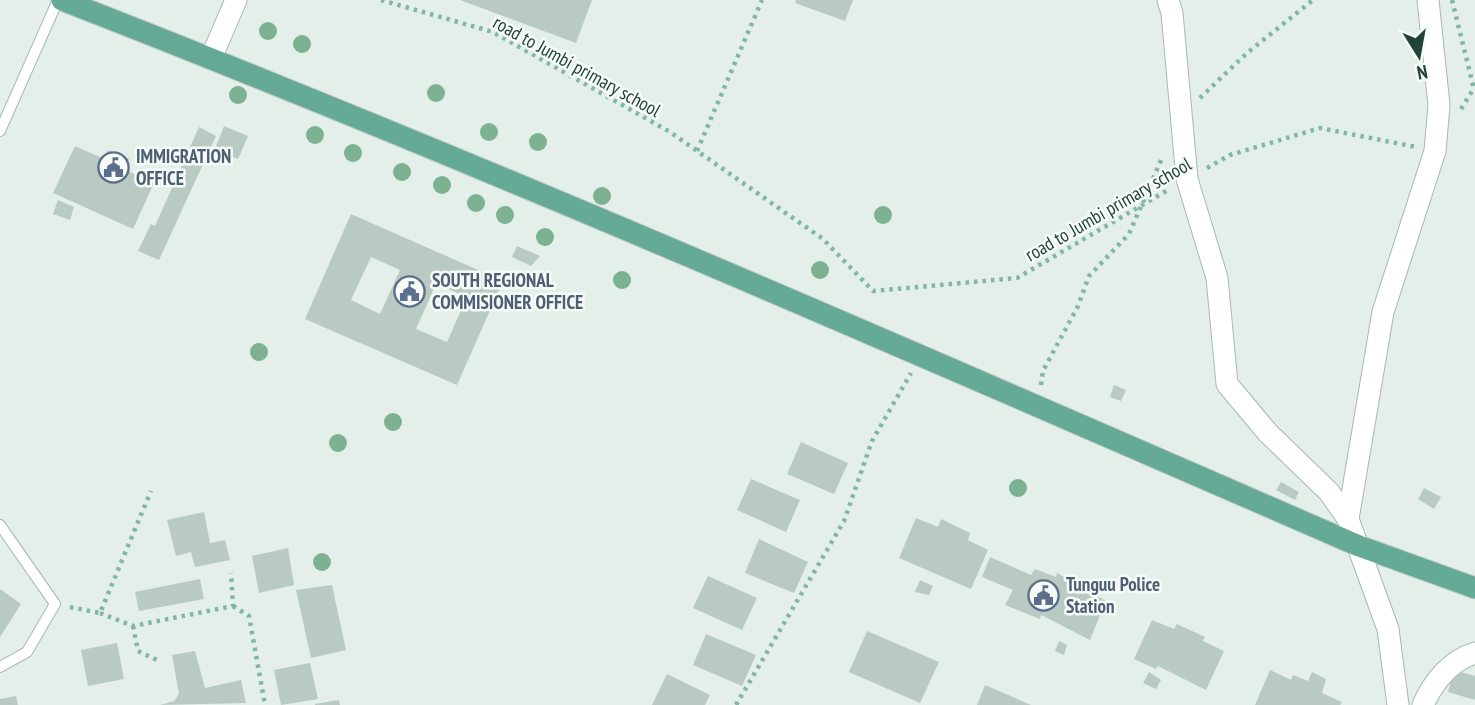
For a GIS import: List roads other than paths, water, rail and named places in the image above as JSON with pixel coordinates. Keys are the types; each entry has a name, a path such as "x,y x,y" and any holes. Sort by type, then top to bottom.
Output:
{"main road":[{"path":"60,0 211,58 920,356 1359,546 1475,588"}],"street":[{"path":"211,58 236,0"},
{"path":"1168,0 1172,13 1187,179 1217,278 1227,384 1268,433 1329,492 1348,519 1388,629 1398,705"},
{"path":"1348,519 1383,312 1435,151 1439,105 1428,0"},
{"path":"1423,705 1429,692 1458,658 1475,653"}],"lane":[{"path":"0,131 60,0"},
{"path":"0,525 55,604 27,652 0,667"}],"place":[{"name":"IMMIGRATION OFFICE","path":"113,167"},
{"name":"SOUTH REGIONAL COMMISIONER OFFICE","path":"409,291"},
{"name":"Tunguu Police Station","path":"1043,595"}]}
